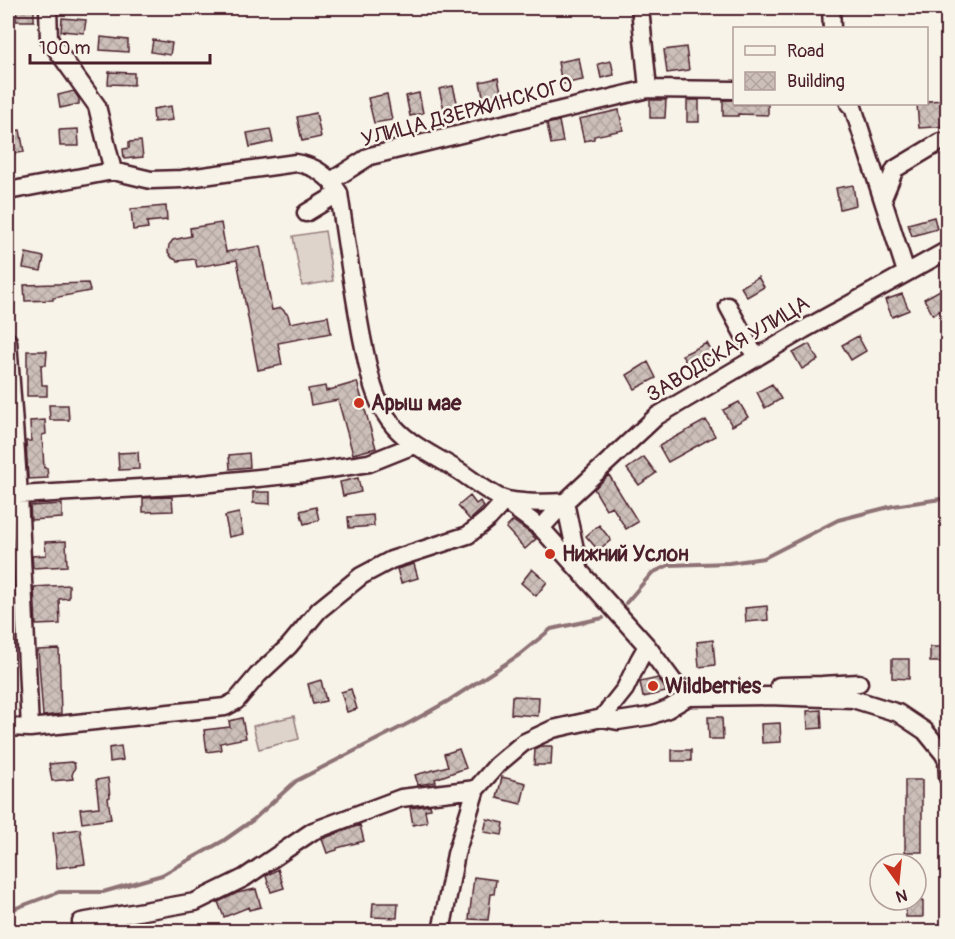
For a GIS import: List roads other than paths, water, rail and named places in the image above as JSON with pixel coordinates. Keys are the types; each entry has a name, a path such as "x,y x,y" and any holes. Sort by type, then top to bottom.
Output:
{"street":[{"path":"48,8 49,39 97,106 113,171"},
{"path":"640,8 648,89"},
{"path":"831,8 832,27"},
{"name":"УЛИЦА ДЗЕРЖИНСКОГО","path":"306,213 370,156 648,89 733,90"},
{"path":"850,105 853,107 906,272"},
{"path":"883,198 895,169 940,142"},
{"path":"8,191 113,171 151,180 161,180 296,163 311,166 322,172 335,187 371,379 379,403 389,420 414,445 502,499 541,528 688,697"},
{"name":"ЗАВОДСКАЯ УЛИЦА","path":"541,528 565,502 657,416 948,250"},
{"path":"728,306 756,358"},
{"path":"8,341 19,495 30,728"},
{"path":"19,495 192,484 297,474 369,463 414,445"},
{"path":"502,499 548,503 565,502 580,571"},
{"path":"8,727 30,728 225,707 236,701 258,675 289,646 319,610 361,576 391,560 468,535 489,518 500,506 502,499"},
{"path":"602,718 625,689 646,646"},
{"path":"768,696 779,686 859,683"},
{"path":"441,932 456,854 476,789 497,765 523,743 553,729 602,718 618,721 650,716 688,697 768,696 853,699 898,712 925,731 947,761 948,778"},
{"path":"81,922 195,902 244,878 313,831 401,798 476,789"}],"waterway":[{"path":"626,603 652,573 669,565 729,563 764,558 838,520 893,506 948,498"},
{"path":"8,911 59,892 103,892 162,875 223,841 253,820 296,781 448,701 519,655 551,629 603,618"}],"place":[{"name":"Арыш мае","path":"359,403"},
{"name":"Нижний Услон","path":"550,554"},
{"name":"Wildberries","path":"653,686"}]}
